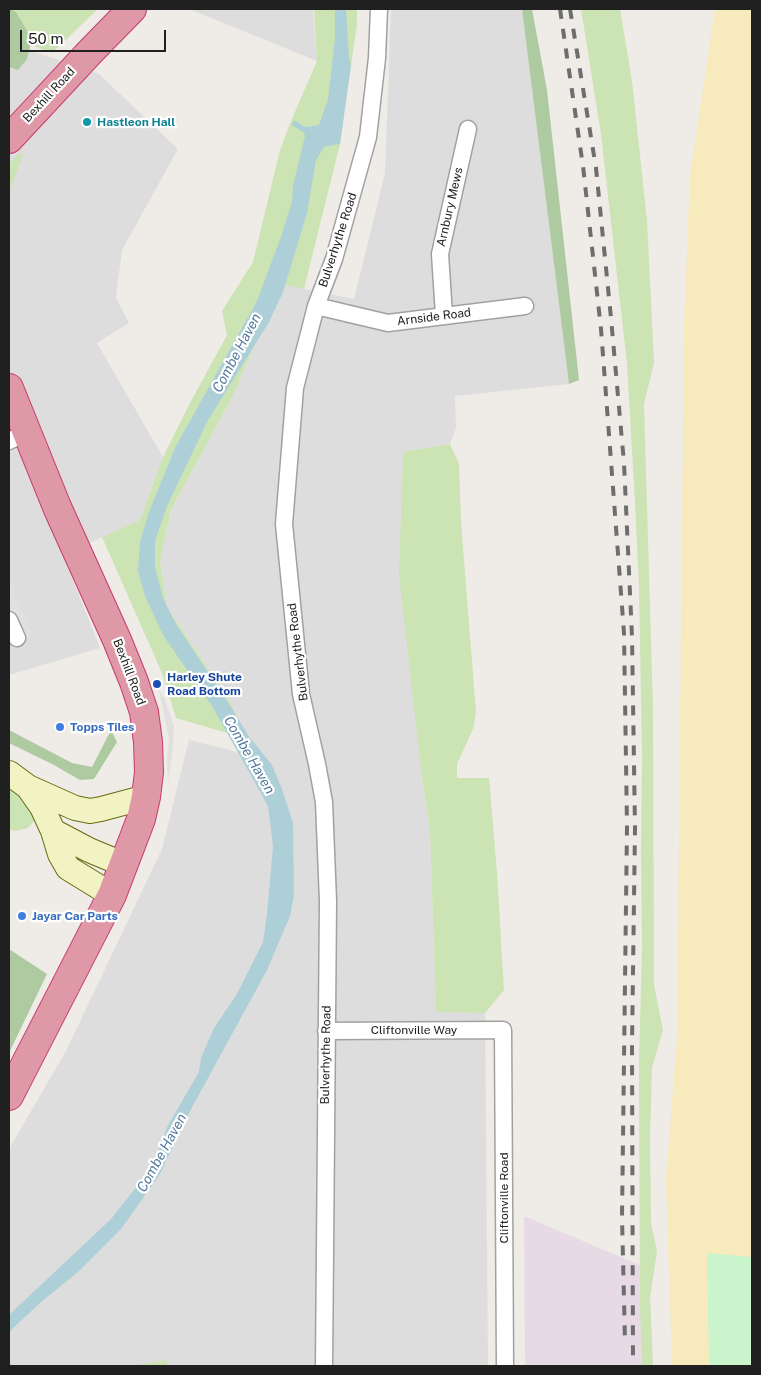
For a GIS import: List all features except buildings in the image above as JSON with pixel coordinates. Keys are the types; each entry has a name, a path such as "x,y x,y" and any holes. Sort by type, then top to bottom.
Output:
{"highway":[{"name":"Bexhill Road","path":"9,139 132,9"},
{"name":"Bexhill Road","path":"9,388 18,437 57,507 117,640 144,712 149,772 141,819 125,865 112,895 9,1096"}],"main road":[{"path":"9,773 28,787 58,802 90,811 146,796"},
{"path":"28,787 42,807 54,831 60,854 68,868 112,895"},
{"path":"54,831 90,850 125,865"}],"street":[{"name":"Bulverhythe Road","path":"324,1366 328,901 324,802 301,694 284,524 295,388 316,306 334,259 368,137 377,58 379,9"},
{"name":"Arnbury Mews","path":"444,315 440,254 468,129"},
{"name":"Arnside Road","path":"316,306 388,323 525,306"},
{"path":"9,620 17,638"},
{"name":"Cliftonville Way","path":"326,1031 503,1030"},
{"name":"Cliftonville Road","path":"503,1030 504,1366"}],"shaded area":[{"path":"189,9 313,9 317,61"},
{"path":"391,9 522,9 569,384 455,396 456,428 450,444 404,452 422,778 430,831 436,1012 485,1013 488,1366 9,1366 9,1149 66,1051 162,849 189,740 227,749 258,760 230,702 167,607 160,561 171,510 233,396 280,284 354,299 385,173"},
{"path":"9,43 99,74 178,149 122,250 116,297 129,323 97,343 163,457 140,520 63,555 100,648 9,675"},
{"path":"9,578 32,637 23,642 9,607"},
{"path":"159,689 174,726 168,781 169,739"},
{"path":"524,1216 649,1269 653,1366 525,1366"}],"green space":[{"path":"9,9 98,9 52,53 9,37"},
{"path":"9,9 16,12 32,39 27,59 18,70 9,67"},
{"path":"314,9 357,9 357,24 340,144 304,289 280,284 233,396 171,510 160,561 167,607 230,702 248,739 176,718 162,673 102,537 140,520 163,457 227,335 222,311 253,262 280,150 317,61"},
{"path":"522,9 532,9 547,90 579,380 569,384"},
{"path":"581,9 620,9 632,81 647,220 654,363 644,404 653,709 654,985 663,1030 652,1068 650,1139 651,1224 657,1251 650,1298 653,1366 642,1366 640,1304 639,1061 642,948 642,757 639,587 635,502 627,364 601,134"},
{"path":"19,153 23,155 9,192 9,164"},
{"path":"450,444 459,464 461,522 476,712 473,729 457,764 457,778 489,778 497,873 504,990 485,1013 436,1012 430,831 422,778 399,575 403,452"},
{"path":"9,730 72,763 92,767 111,730 117,742 94,779 80,780 9,743"},
{"path":"9,775 21,785 35,820 28,828 14,831 9,829"},
{"path":"9,949 47,974 9,1053"},
{"path":"707,1253 752,1257 752,1366 709,1366"},
{"path":"167,1360 167,1366 134,1366 137,1365"}],"sand":[{"path":"715,9 752,9 752,1366 672,1366 666,1179 677,1037 684,326 690,174"}],"water":[{"name":"Combe Haven","path":"335,9 346,9 351,65 340,144 324,147 316,160 307,213 283,292 269,322 207,422 167,506 155,541 155,567 163,598 176,624 250,738 272,765 282,789 293,823 294,895 290,916 267,970 190,1111 160,1174 121,1229 78,1272 41,1302 9,1332 9,1315 111,1219 141,1181 158,1152 167,1127 199,1072 201,1058 214,1028 237,994 263,942 273,846 268,806 212,706 163,635 145,596 138,571 140,542 149,512 175,448 257,301 281,237 292,202 293,186 305,136 303,129 319,125 328,99 335,39"}],"waterway":[{"path":"295,124 308,132"}],"railway":[{"path":"560,9 583,166 601,329 624,633 627,826 622,1217 625,1341"},
{"path":"570,9 596,168 624,463 632,637 635,828 632,1045 633,1366"}],"place":[{"name":"Hastleon Hall","path":"87,122"},
{"name":"Harley Shute Road Bottom","path":"157,684"},
{"name":"Topps Tiles","path":"60,727"},
{"name":"Jayar Car Parts","path":"22,916"}]}
